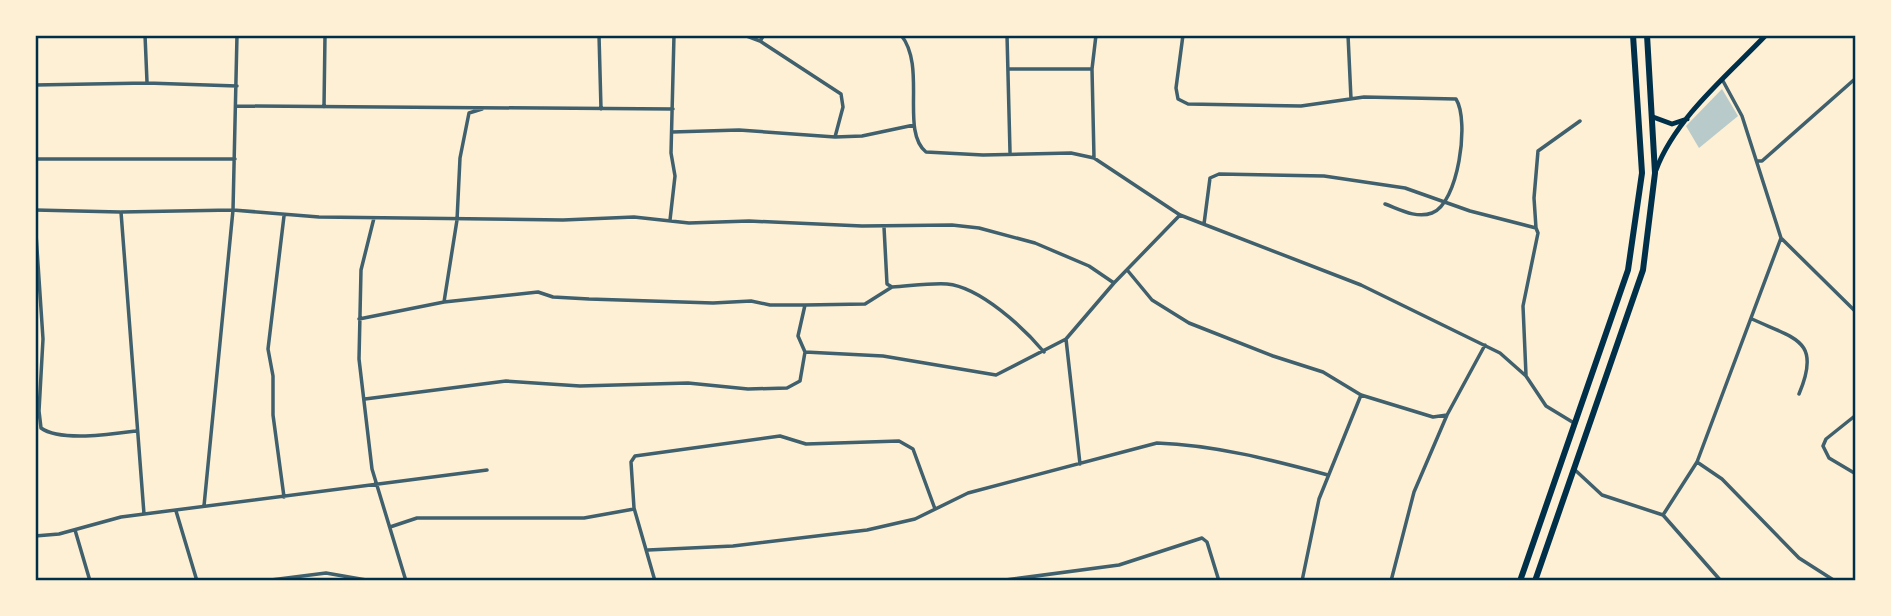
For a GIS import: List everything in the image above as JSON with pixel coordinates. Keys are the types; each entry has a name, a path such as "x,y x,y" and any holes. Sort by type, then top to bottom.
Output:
{"highway":[{"path":"1520,581 1619,302 1635,237 1642,173 1633,35"},
{"path":"1535,581 1643,270 1655,173 1647,35"}],"main road":[{"path":"1655,173 1669,143 1689,117 1766,35"},
{"path":"1653,117 1672,124 1689,117"}],"street":[{"path":"145,35 147,83"},
{"path":"204,506 233,210 237,35"},
{"path":"324,107 326,35"},
{"path":"599,35 601,109"},
{"path":"670,220 675,176 674,35"},
{"path":"744,35 760,41 841,94 843,107 835,136"},
{"path":"760,41 764,35"},
{"path":"901,35 913,60 916,140 926,152 983,155 1010,152 1071,153 1094,158 1180,215 1361,285 1485,345 1514,363 1546,406 1574,423"},
{"path":"934,35 1007,35 1010,152"},
{"path":"1094,158 1092,69 1096,35"},
{"path":"1183,35 1175,88 1182,103 1301,106 1371,97 1456,99 1463,128 1460,153 1446,202 1439,210 1420,216 1385,204"},
{"path":"1348,35 1351,100"},
{"path":"1009,69 1092,69"},
{"path":"1757,161 1762,160 1856,78"},
{"path":"1723,81 1734,97 1781,238 1856,312"},
{"path":"35,85 147,83 237,86"},
{"path":"237,106 673,109"},
{"path":"444,302 457,220 460,158 469,113 488,108"},
{"path":"1526,376 1523,306 1538,233 1534,198 1538,151 1580,121"},
{"path":"673,132 739,130 835,136 862,135 915,125"},
{"path":"35,159 235,159"},
{"path":"1204,224 1210,178 1219,174 1324,176 1405,188 1536,228"},
{"path":"35,210 233,210 284,216 457,220 634,217 689,223 749,221 884,226 932,224 979,228 1035,243 1089,266 1114,283"},
{"path":"121,212 144,514"},
{"path":"805,352 883,356 996,375 1066,339 1114,283 1180,215"},
{"path":"284,216 268,349 273,376 273,415 284,497"},
{"path":"374,218 361,270 359,359 377,484 406,581"},
{"path":"35,219 43,339 39,411 41,428 52,433 87,436 136,431"},
{"path":"884,226 885,278 892,287"},
{"path":"1663,515 1696,462 1781,238"},
{"path":"1128,271 1152,300 1178,317 1273,356 1323,372 1361,395 1433,416 1447,415"},
{"path":"359,319 444,302 538,292 553,298 713,303 751,301 770,305 865,304 892,287 949,284 967,289 1020,324 1044,352"},
{"path":"365,399 506,381 580,386 688,383 748,389 787,388 800,382 805,352 798,336 805,305"},
{"path":"1752,319 1798,341 1805,348 1809,370 1799,394"},
{"path":"1066,339 1080,464"},
{"path":"1391,581 1414,492 1447,415 1485,345"},
{"path":"1302,581 1316,511 1361,395"},
{"path":"1856,415 1826,439 1823,446 1829,458 1856,474"},
{"path":"655,581 634,508 631,462 635,456 780,436 806,444 899,441 913,449 935,509"},
{"path":"648,550 733,545 867,530 915,519 968,494 1157,443 1182,444 1271,460 1328,475"},
{"path":"1696,462 1722,479 1799,558 1835,581"},
{"path":"35,536 144,514 487,470"},
{"path":"1574,470 1602,495 1663,515 1721,581"},
{"path":"390,527 417,518 584,518 634,508"},
{"path":"176,511 197,581"},
{"path":"75,530 90,581"},
{"path":"998,581 1119,565 1202,538 1208,542 1219,581"},
{"path":"263,581 326,573 372,581"}],"shaded area":[{"path":"1722,89 1738,116 1699,148 1686,126"}]}
